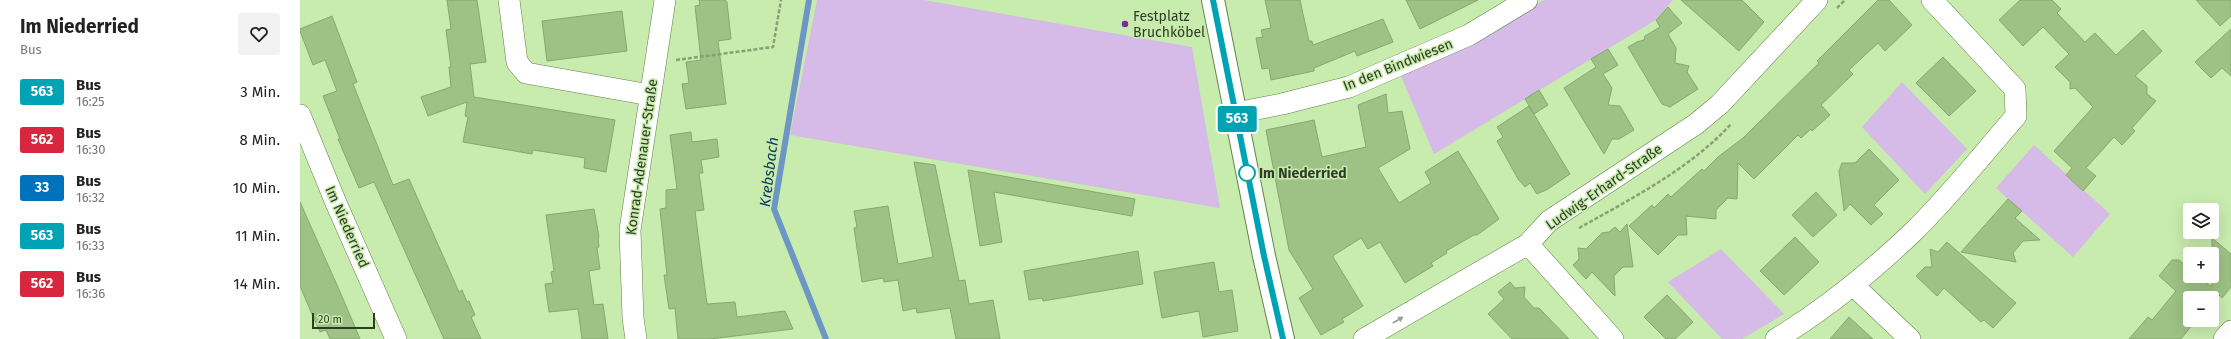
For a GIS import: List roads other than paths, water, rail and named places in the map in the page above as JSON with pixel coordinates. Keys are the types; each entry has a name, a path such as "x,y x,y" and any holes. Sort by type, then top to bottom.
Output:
{"street":[{"path":"509,0 517,62 526,73 650,95"},
{"name":"Konrad-Adenauer-Straße","path":"636,339 633,318 630,230 665,0"},
{"path":"1213,0 1264,256 1283,339"},
{"name":"In den Bindwiesen","path":"1236,113 1282,104 1350,87 1469,35 1527,0"},
{"name":"Ludwig-Erhard-Straße","path":"1364,339 1528,244 1550,221 1696,124 1720,104 1817,0"},
{"path":"1776,339 1805,322 1853,285 1913,231 2016,116 2015,89 1932,0"},
{"name":"Im Niederried","path":"300,115 336,203 396,339"},
{"path":"1528,244 1613,339"},
{"path":"1853,285 1910,339"},
{"path":"2224,339 2231,331"}],"waterway":[{"name":"Krebsbach","path":"809,0 774,209 826,339"}],"place":[{"name":"Festplatz Bruchköbel","path":"1125,24"},
{"name":"Im Niederried","path":"1247,173"}]}
